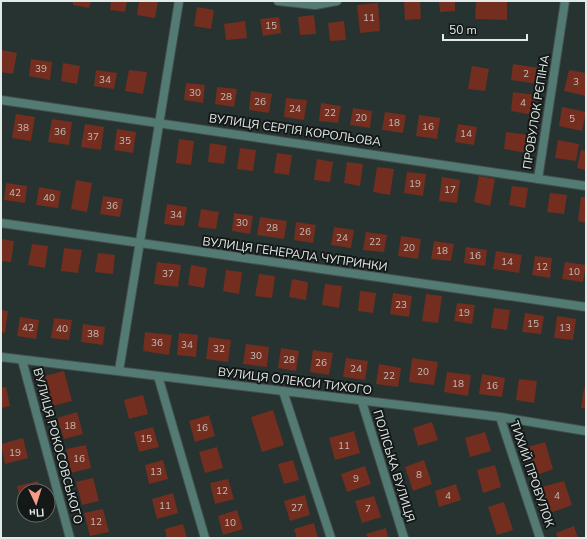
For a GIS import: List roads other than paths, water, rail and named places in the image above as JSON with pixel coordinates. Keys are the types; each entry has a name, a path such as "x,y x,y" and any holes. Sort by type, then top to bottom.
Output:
{"street":[{"path":"119,371 141,243 158,122 179,1"},
{"path":"278,1 315,5 338,1"},
{"name":"ПРОВУЛОК РЄПІНА","path":"538,179 565,1"},
{"name":"ВУЛИЦЯ СЕРГІЯ КОРОЛЬОВА","path":"1,100 586,186"},
{"name":"ВУЛИЦЯ ГЕНЕРАЛА ЧУПРИНКИ","path":"1,224 586,307"},
{"name":"ВУЛИЦЯ ОЛЕКСИ ТИХОГО","path":"1,357 362,402 500,417 586,431"},
{"name":"ВУЛИЦЯ РОКОСОВСЬКОГО","path":"22,360 70,538"},
{"path":"158,376 205,538"},
{"path":"283,391 331,538"},
{"name":"ПОЛІСЬКА ВУЛИЦЯ","path":"362,402 404,538"},
{"name":"ТИХИЙ ПРОВУЛОК","path":"500,417 540,538"}]}
